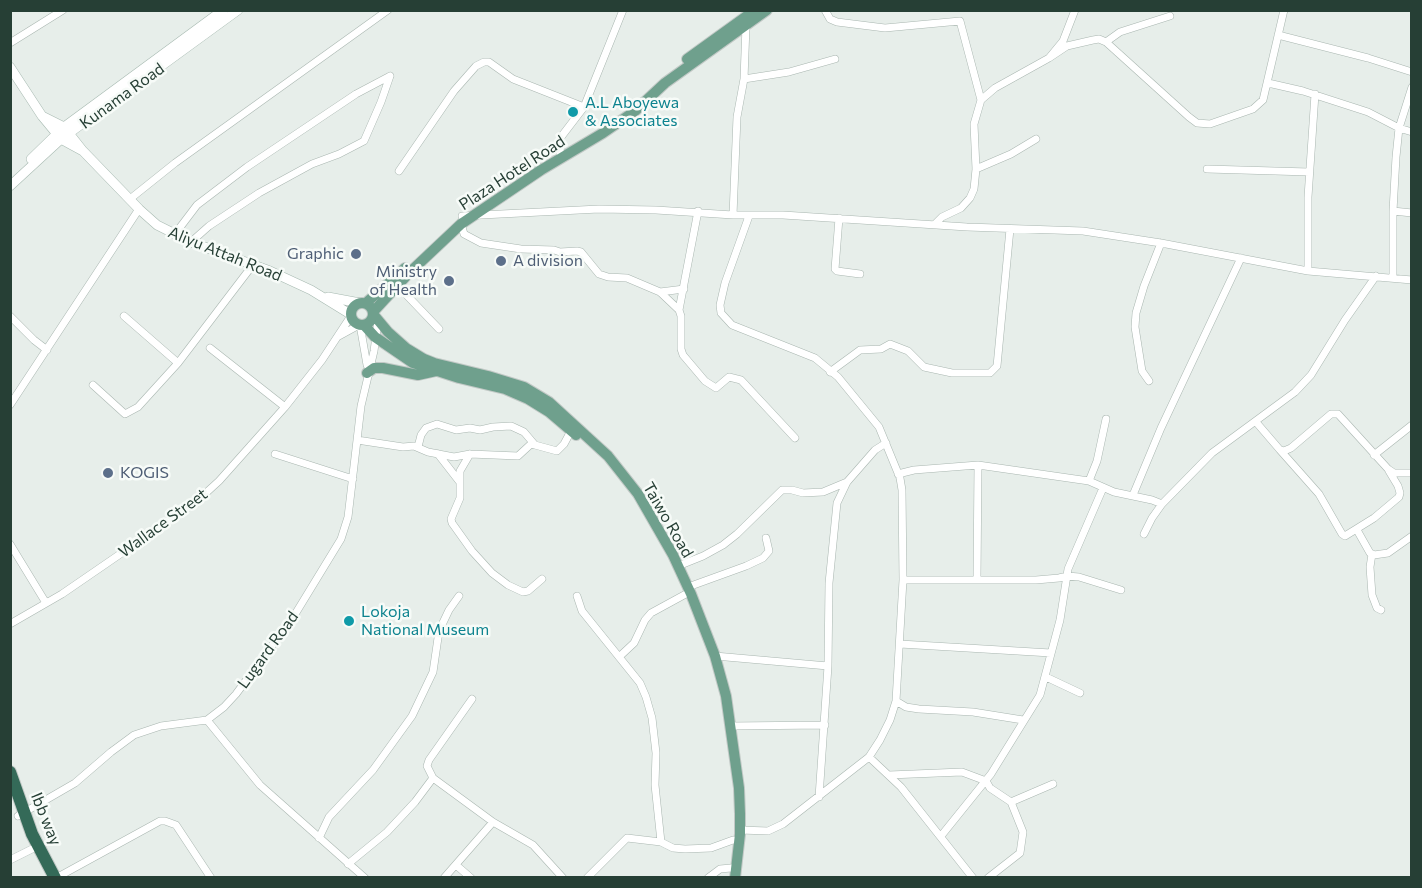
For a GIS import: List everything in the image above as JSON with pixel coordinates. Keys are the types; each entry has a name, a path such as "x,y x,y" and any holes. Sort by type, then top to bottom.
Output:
{"highway":[{"name":"Ibb way","path":"10,772 21,814 56,878"},
{"path":"10,791 21,814 32,849 47,878"}],"main road":[{"name":"Kunama Road","path":"68,130 223,10"},
{"name":"Kunama Road","path":"10,178 59,136 238,10"},
{"name":"Plaza Hotel Road","path":"370,311 461,220 632,105 676,67 755,10"},
{"name":"Plaza Hotel Road","path":"370,311 461,220 475,216 541,170 603,133 627,116 665,83 768,10"},
{"name":"Aliyu Attah Road","path":"10,67 42,116 59,136 83,151"},
{"name":"Aliyu Attah Road","path":"42,116 68,130 83,151 157,225 191,242 270,271 322,296"},
{"name":"Kunama Road","path":"10,186 59,136"},
{"path":"322,296 370,311"},
{"path":"322,296 357,321 370,322 370,311"},
{"path":"357,321 355,305 370,311"},
{"name":"Taiwo Road","path":"370,311 406,348 424,359 524,387 549,402 589,438 622,473 648,509 678,566 721,694 734,820 732,874"},
{"name":"Taiwo Road","path":"357,321 375,337 413,363 505,389 528,399 549,412 598,455 625,486 663,547 686,591 715,656 726,696 739,788 740,830 732,874"},
{"path":"368,372 374,368 418,375 436,371"}],"street":[{"path":"10,43 63,10"},
{"path":"130,199 175,163 388,10"},
{"path":"560,153 561,137 584,107 623,10"},
{"path":"825,10 830,19 837,22 885,28 960,21 981,100 974,124 976,170 974,189 961,208 942,217 935,224"},
{"path":"1065,44 1075,10"},
{"path":"981,100 995,88 1049,58 1065,44 1099,39 1106,42 1197,123 1210,124 1253,109 1263,100 1284,10"},
{"path":"1106,42 1120,32 1170,16"},
{"path":"733,215 737,117 744,79 746,26"},
{"path":"1278,35 1412,72"},
{"path":"744,79 789,72 835,59"},
{"path":"399,171 453,91 476,66 484,62 489,62 513,79 584,107"},
{"path":"175,234 197,205 247,167 356,94 390,76 364,141 312,164 259,192 208,226 191,242"},
{"path":"1268,82 1315,94 1368,112 1412,132"},
{"path":"1393,277 1393,211 1399,128 1412,87"},
{"path":"1308,271 1309,172 1315,94"},
{"path":"976,170 1011,154 1036,139"},
{"path":"1207,169 1309,172"},
{"path":"10,405 139,209"},
{"path":"475,216 599,209 698,211 748,216 783,215 1010,229 1083,231 1161,243 1308,271 1412,280"},
{"path":"678,310 698,211"},
{"path":"1393,211 1412,213"},
{"path":"740,830 774,830 869,756 880,740 896,701 903,580 903,505 898,474 886,443 873,419 838,377 815,358 732,325 721,313 720,305 725,283 748,216"},
{"path":"839,218 835,269 860,274"},
{"path":"461,220 464,234 482,243 521,249 581,252 599,274 627,278 660,292 678,310 681,316 683,355 705,381 716,388 729,377 741,380 795,438"},
{"path":"830,372 860,350 881,349 891,344 908,351 924,367 952,373 990,373 997,366 1010,229"},
{"path":"1149,381 1142,371 1135,327 1144,286 1161,243"},
{"path":"1133,495 1161,428 1241,258"},
{"path":"93,385 125,414 138,407 178,363 252,266"},
{"path":"1144,534 1162,504 1212,453 1295,392 1311,375 1376,276"},
{"path":"397,285 439,328"},
{"path":"660,292 684,289"},
{"name":"Lugard Road","path":"207,720 236,694 294,616 327,565 345,528 350,506 361,406 374,351 375,337 370,311"},
{"path":"10,316 33,340 47,350"},
{"path":"124,316 178,363"},
{"path":"357,321 366,348 368,372"},
{"name":"Wallace Street","path":"10,624 46,603 196,502 219,481 285,407 337,338 357,321"},
{"path":"210,348 285,407"},
{"path":"1280,450 1287,451 1334,413 1341,417 1388,469 1394,473 1412,473"},
{"path":"1089,481 1097,461 1106,419"},
{"path":"1256,422 1319,494 1342,534 1349,535 1399,497 1398,486 1388,469"},
{"path":"418,447 421,435 426,429 437,424 456,430 511,426 524,432 534,445"},
{"path":"1374,455 1412,425"},
{"path":"357,440 418,447 428,453 454,457 470,454 518,456 531,444 557,451 571,431"},
{"path":"819,797 828,666 829,583 839,494 875,450 886,443"},
{"path":"275,454 353,479"},
{"path":"438,454 459,481"},
{"path":"470,454 460,471 460,498 452,519 472,551 492,573 508,585 523,592 528,591 542,579"},
{"path":"898,474 914,470 978,465 1089,481 1102,488 1162,504"},
{"path":"977,579 978,465"},
{"path":"678,566 723,545 782,490 792,489 803,493 823,492 847,482"},
{"path":"941,836 986,780 1040,695 1060,620 1067,576 1074,551 1102,488"},
{"path":"1356,530 1372,554 1380,556 1412,536"},
{"path":"619,657 634,642 651,613 686,591 763,558 769,551 766,538"},
{"path":"10,544 46,603"},
{"path":"1372,554 1370,567 1372,595 1377,608 1382,610"},
{"path":"903,580 1036,580 1067,576 1079,577 1121,590"},
{"path":"319,838 329,817 373,770 412,716 433,672 439,631 459,596"},
{"path":"577,596 582,610 640,683 652,718 656,753 655,784 662,842"},
{"path":"900,644 1051,653"},
{"path":"715,656 828,666"},
{"path":"1046,677 1080,693"},
{"path":"472,699 429,760 427,766 433,778 493,822 533,845 563,878"},
{"path":"896,701 906,707 919,710 973,712 1023,720"},
{"path":"21,814 75,783 134,735 161,726 207,720 260,785 364,878"},
{"path":"730,726 825,725"},
{"path":"869,756 941,836 973,878"},
{"path":"889,776 962,772 986,780 990,788 1011,802 1023,832 1020,853 988,878"},
{"path":"348,864 387,832 415,802 433,778"},
{"path":"1011,802 1053,784"},
{"path":"56,878 165,820 177,825 211,878"},
{"path":"444,878 493,822"},
{"path":"587,878 627,838 662,842 673,848 685,849 711,848 734,840"},
{"path":"10,860 32,849"},
{"path":"456,864 471,878"},
{"path":"708,878 720,869 732,874"}],"place":[{"name":"A.L Aboyewa & Associates","path":"573,112"},
{"name":"Graphic","path":"356,254"},
{"name":"A division","path":"501,261"},
{"name":"Ministry of Health","path":"449,281"},
{"name":"KOGIS","path":"108,473"},
{"name":"Lokoja National Museum","path":"349,621"}]}
